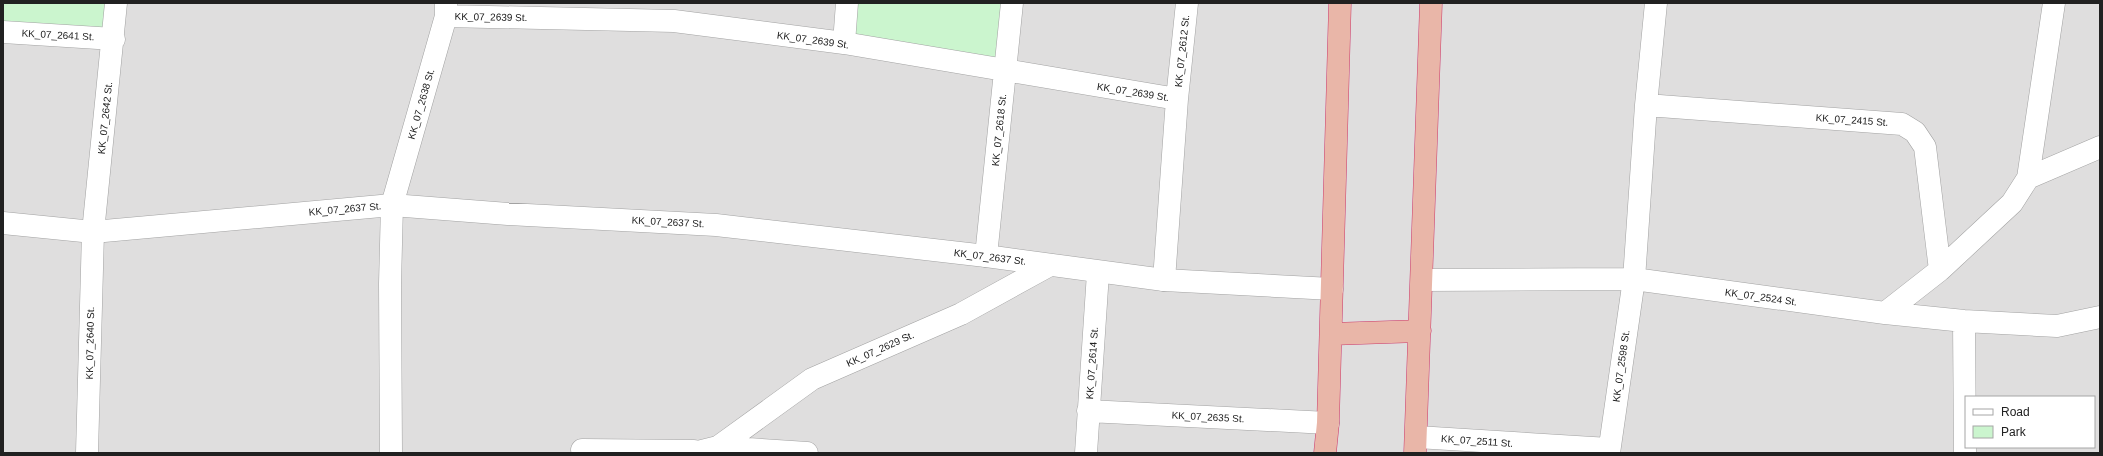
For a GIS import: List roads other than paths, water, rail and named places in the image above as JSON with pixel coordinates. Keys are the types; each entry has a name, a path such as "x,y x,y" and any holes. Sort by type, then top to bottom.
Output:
{"highway":[{"path":"1325,453 1328,423 1331,334 1340,3"},
{"path":"1416,445 1431,3"},
{"path":"1331,334 1420,331"}],"street":[{"name":"KK_07_2642 St.","path":"93,232 114,38 116,3"},
{"path":"844,43 847,3"},
{"name":"KK_07_2618 St.","path":"986,256 1012,3"},
{"name":"KK_07_2612 St.","path":"1164,280 1177,99 1187,3"},
{"name":"KK_07_2598 St.","path":"1609,451 1634,279 1646,105 1656,3"},
{"path":"1885,313 1940,270 2012,203 2028,178 2033,130 2053,4"},
{"name":"KK_07_2639 St.","path":"446,9 675,12 844,43 1177,99"},
{"name":"KK_07_2638 St.","path":"391,453 390,284 392,205 446,9"},
{"name":"KK_07_2641 St.","path":"3,32 114,38"},
{"name":"KK_07_2415 St.","path":"1646,105 1902,124 1915,132 1925,147 1940,270"},
{"path":"2028,178 2100,147"},
{"name":"KK_07_2637 St.","path":"3,223 93,232 392,205 508,214 716,224 986,256 1098,273 1164,280 1332,289"},
{"name":"KK_07_2640 St.","path":"87,453 93,232"},
{"name":"KK_07_2629 St.","path":"718,447 812,379 961,314 1050,265"},
{"name":"KK_07_2614 St.","path":"1086,453 1098,273"},
{"name":"KK_07_2524 St.","path":"1422,280 1634,279 1885,313 1964,321 2057,326 2100,318"},
{"path":"1964,321 1965,453"},
{"name":"KK_07_2635 St.","path":"1088,411 1328,423"},
{"name":"KK_07_2511 St.","path":"1416,445 1609,451"},
{"path":"582,450 694,452 718,447 807,453"}]}
